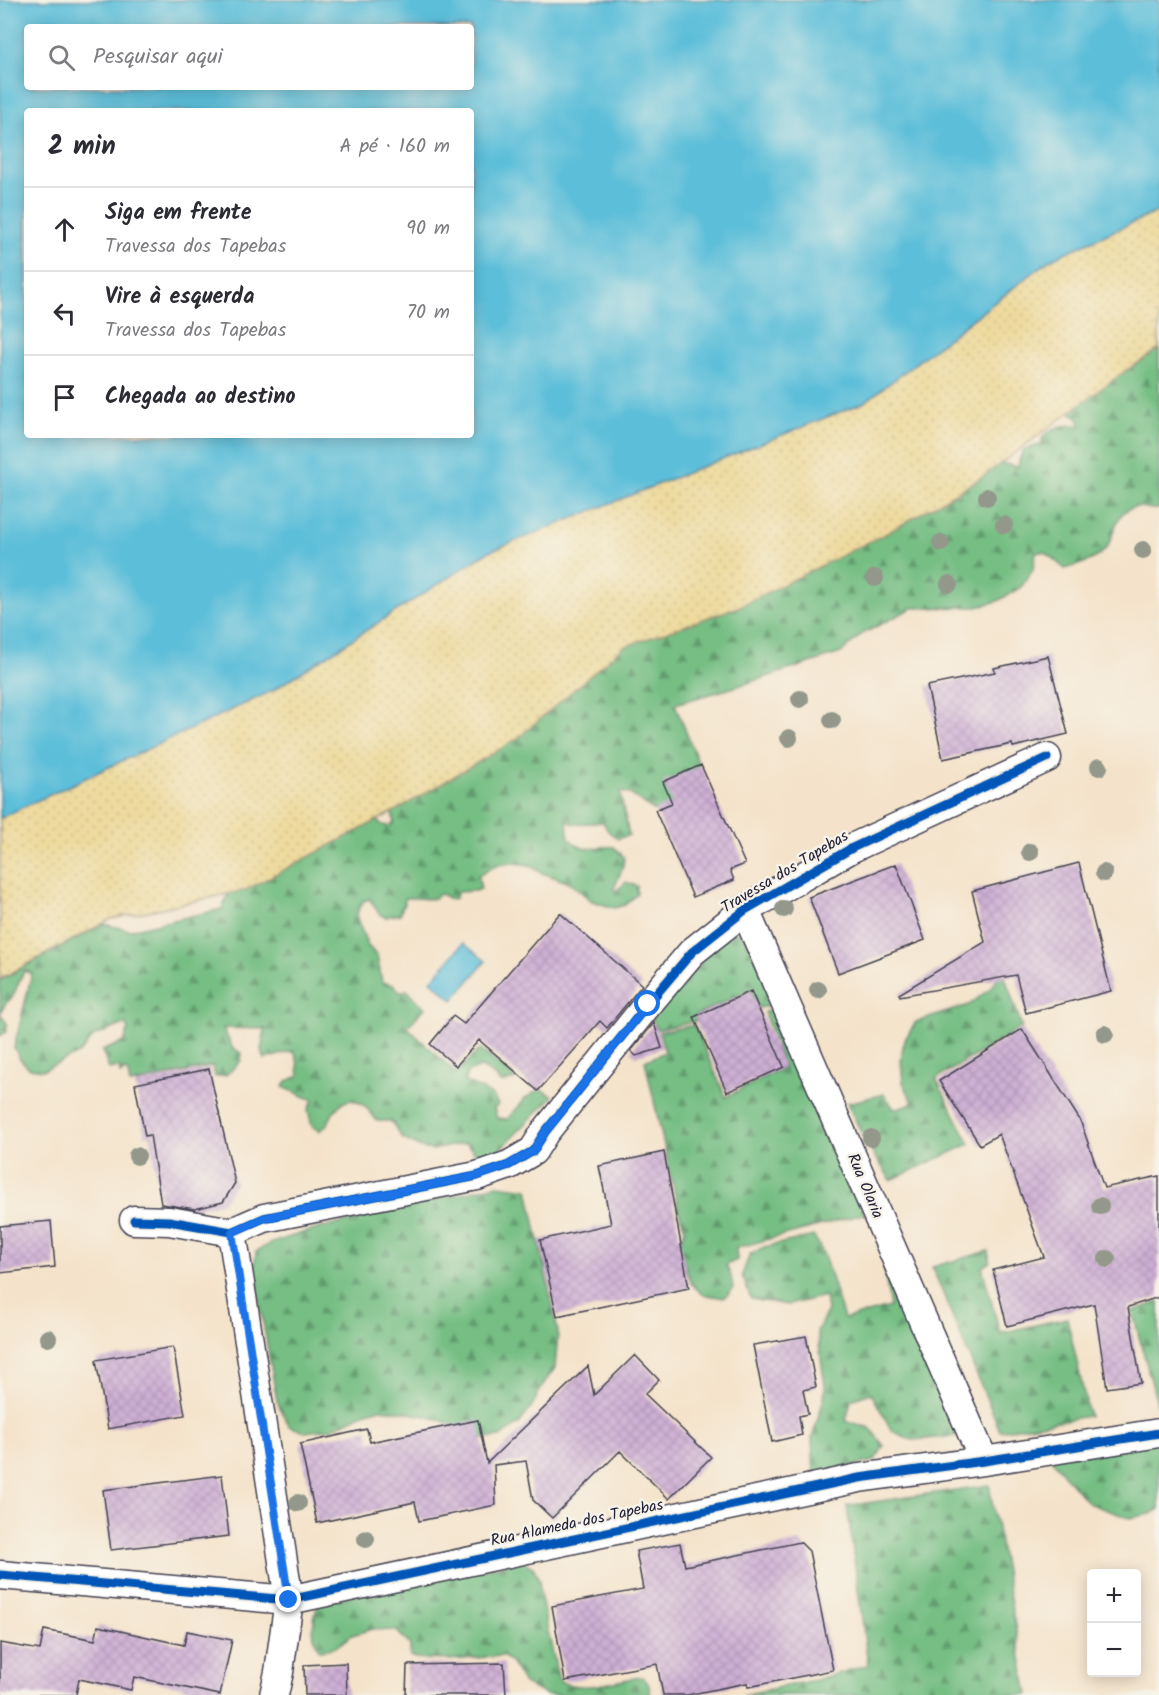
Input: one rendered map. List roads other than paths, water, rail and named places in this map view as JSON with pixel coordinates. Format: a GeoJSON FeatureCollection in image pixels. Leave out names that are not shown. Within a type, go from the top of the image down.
{"type":"FeatureCollection","features":[{"type":"Feature","properties":{"kind":"street","name":"Travessa dos Tapebas"},"geometry":{"type":"LineString","coordinates":[[232,1232],[264,1218],[477,1176],[509,1165],[533,1151],[545,1132],[640,1013],[692,952],[745,910],[852,848],[1047,758]]}},
{"type":"Feature","properties":{"kind":"street","name":"Rua Olaria"},"geometry":{"type":"LineString","coordinates":[[745,910],[984,1461]]}},
{"type":"Feature","properties":{"kind":"street"},"geometry":{"type":"LineString","coordinates":[[134,1220],[169,1221],[232,1232],[289,1600],[274,1695]]}},
{"type":"Feature","properties":{"kind":"street","name":"Rua Alameda dos Tapebas"},"geometry":{"type":"LineString","coordinates":[[0,1575],[289,1600],[859,1478],[1159,1433]]}},
{"type":"Feature","properties":{"kind":"water"},"geometry":{"type":"Polygon","coordinates":[[[0,0],[1159,0],[1159,211],[1051,259],[865,402],[488,552],[272,691],[0,818],[0,0]]]}},
{"type":"Feature","properties":{"kind":"water"},"geometry":{"type":"Polygon","coordinates":[[[463,943],[486,961],[453,1000],[431,981],[463,943]]]}}]}
